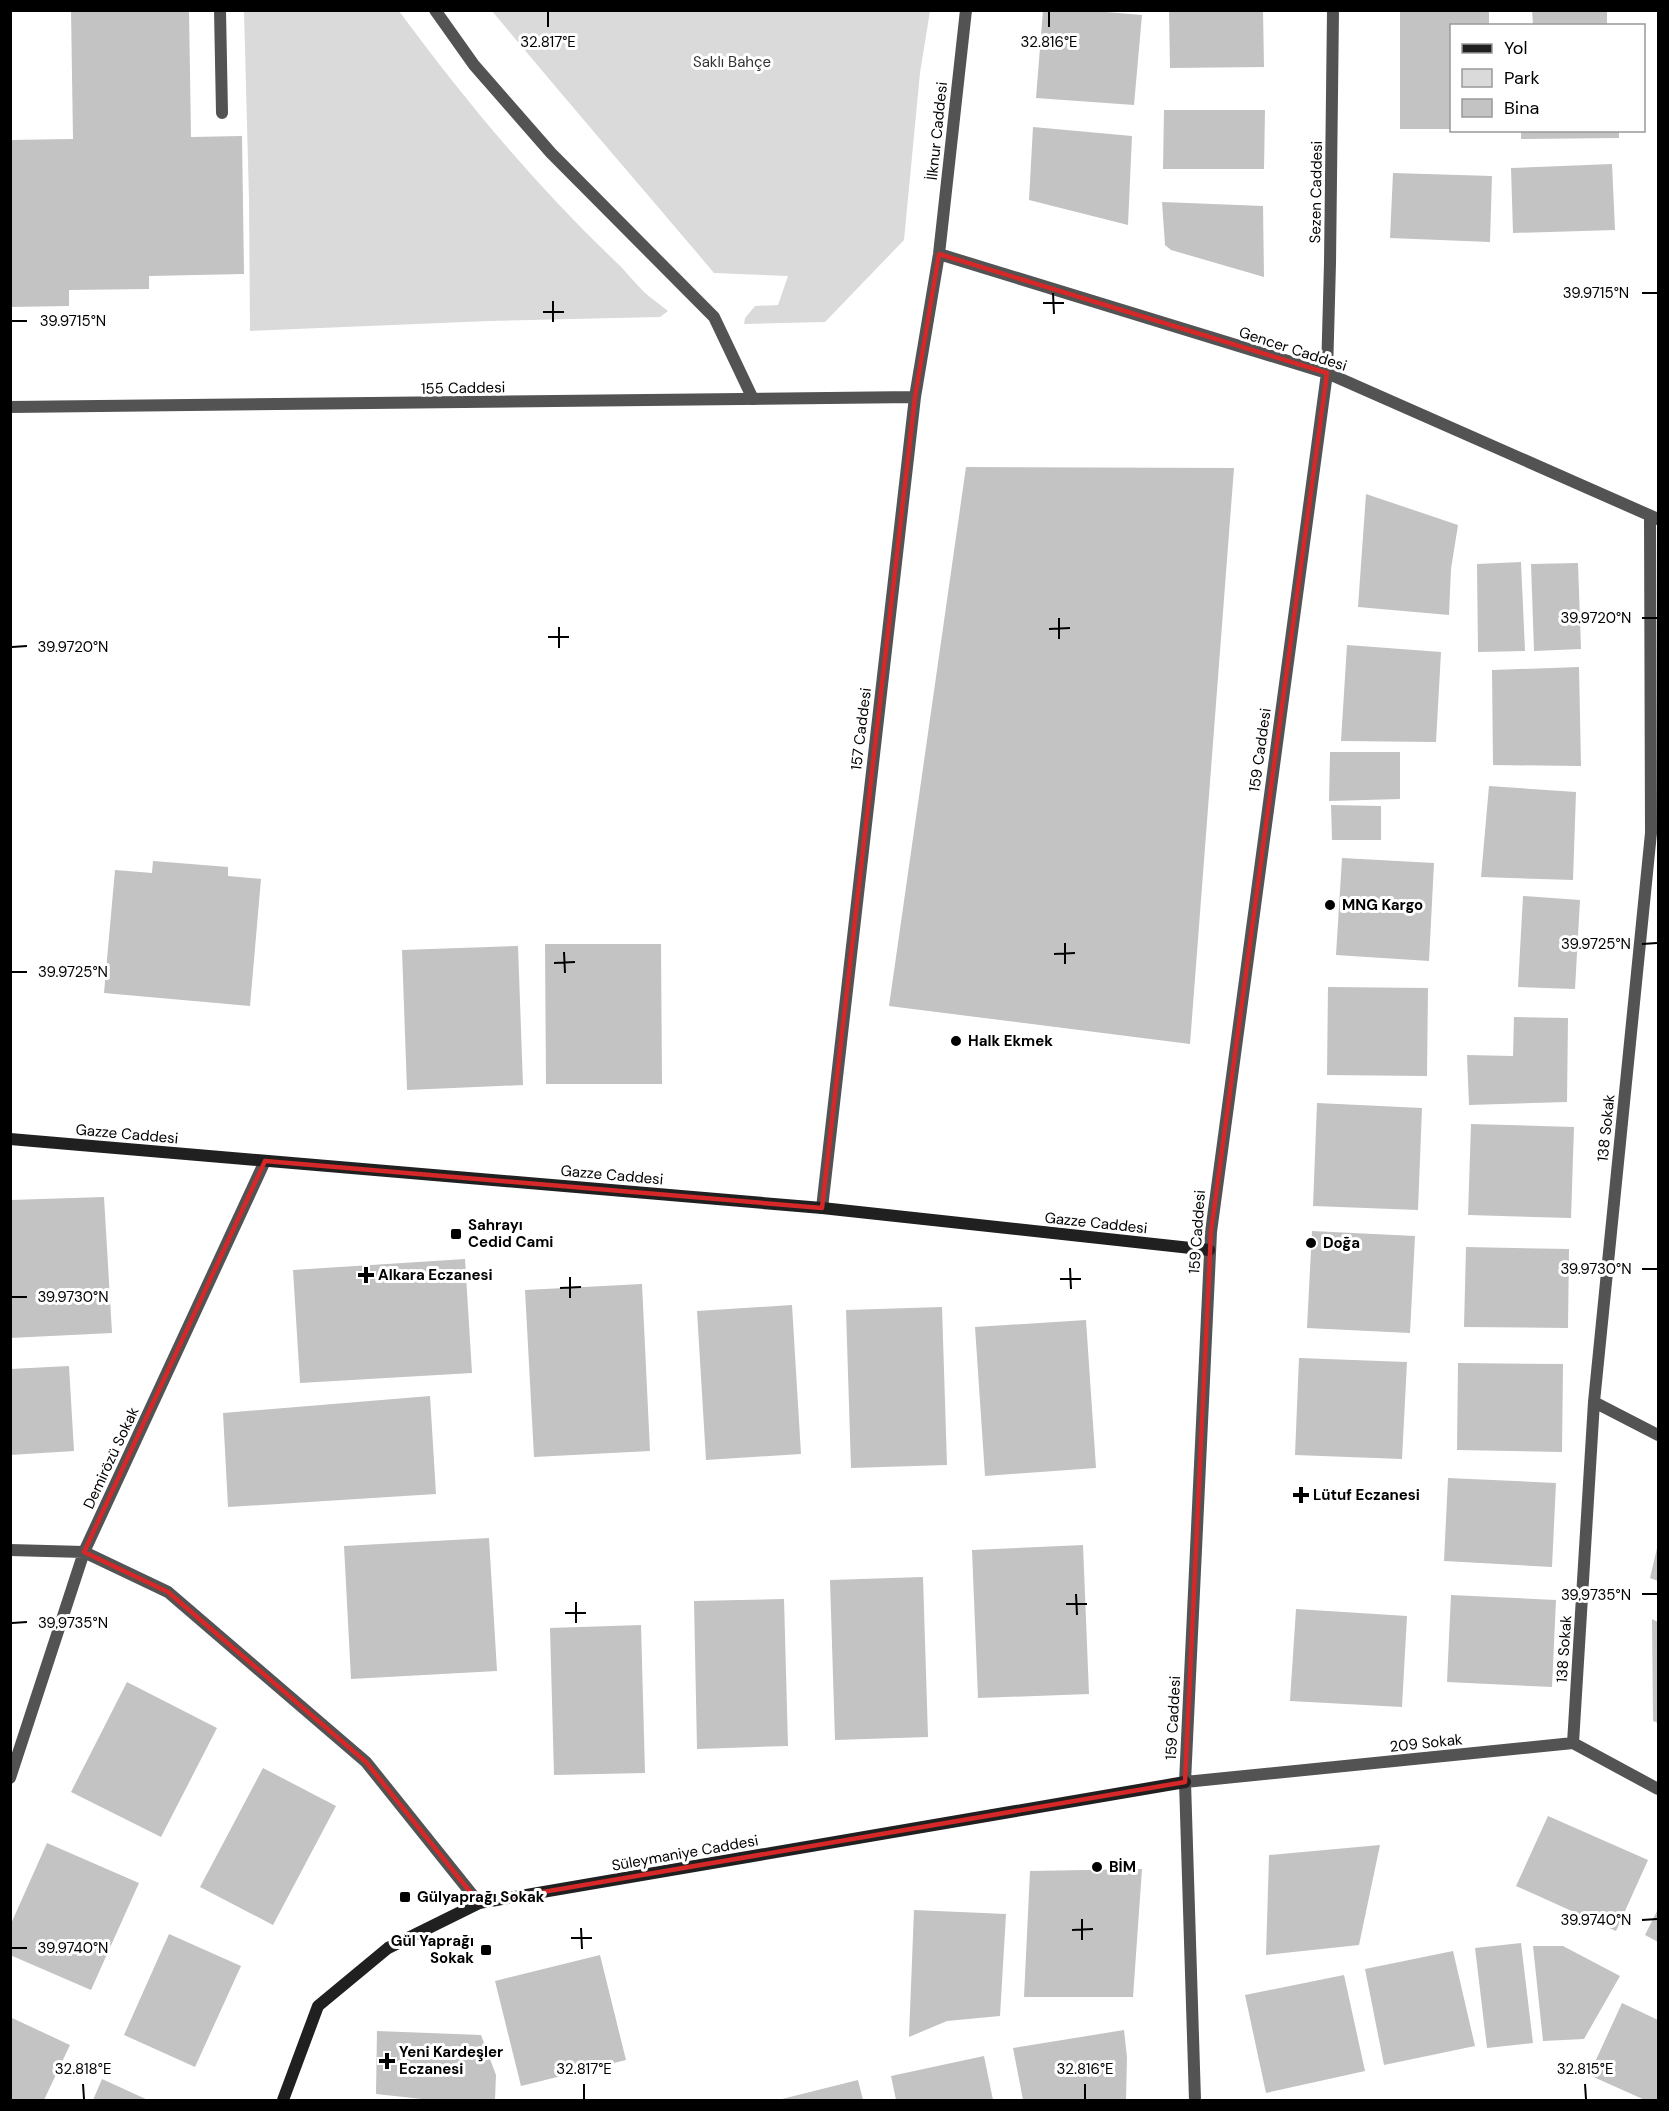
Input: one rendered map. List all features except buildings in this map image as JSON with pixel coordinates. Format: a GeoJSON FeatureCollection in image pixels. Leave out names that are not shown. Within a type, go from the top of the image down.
{"type":"FeatureCollection","features":[{"type":"Feature","properties":{"kind":"main road","name":"Gazze Caddesi"},"geometry":{"type":"LineString","coordinates":[[10,1139],[822,1208],[1209,1250]]}},
{"type":"Feature","properties":{"kind":"main road","name":"Süleymaniye Caddesi"},"geometry":{"type":"LineString","coordinates":[[283,2100],[318,2006],[388,1948],[479,1904],[1185,1782]]}},
{"type":"Feature","properties":{"kind":"street"},"geometry":{"type":"LineString","coordinates":[[220,10],[222,113]]}},
{"type":"Feature","properties":{"kind":"street"},"geometry":{"type":"LineString","coordinates":[[435,10],[474,65],[551,153],[714,317],[753,399]]}},
{"type":"Feature","properties":{"kind":"street","name":"İlknur Caddesi"},"geometry":{"type":"LineString","coordinates":[[939,254],[966,10]]}},
{"type":"Feature","properties":{"kind":"street","name":"Sezen Caddesi"},"geometry":{"type":"LineString","coordinates":[[1327,373],[1333,10]]}},
{"type":"Feature","properties":{"kind":"street","name":"Gencer Caddesi"},"geometry":{"type":"LineString","coordinates":[[939,254],[1327,373],[1654,517]]}},
{"type":"Feature","properties":{"kind":"street","name":"157 Caddesi"},"geometry":{"type":"LineString","coordinates":[[822,1208],[915,397],[939,254]]}},
{"type":"Feature","properties":{"kind":"street","name":"159 Caddesi"},"geometry":{"type":"LineString","coordinates":[[1195,2100],[1185,1782],[1209,1250],[1218,1169],[1327,373]]}},
{"type":"Feature","properties":{"kind":"street","name":"155 Caddesi"},"geometry":{"type":"LineString","coordinates":[[10,407],[915,397]]}},
{"type":"Feature","properties":{"kind":"street","name":"138 Sokak"},"geometry":{"type":"LineString","coordinates":[[1573,1743],[1594,1402],[1651,833],[1654,517]]}},
{"type":"Feature","properties":{"kind":"street"},"geometry":{"type":"LineString","coordinates":[[1651,833],[1659,847]]}},
{"type":"Feature","properties":{"kind":"street","name":"Demirözü Sokak"},"geometry":{"type":"LineString","coordinates":[[10,1778],[84,1552],[265,1161]]}},
{"type":"Feature","properties":{"kind":"street"},"geometry":{"type":"LineString","coordinates":[[1594,1402],[1659,1435]]}},
{"type":"Feature","properties":{"kind":"street"},"geometry":{"type":"LineString","coordinates":[[10,1550],[84,1552],[168,1592],[366,1762],[479,1904]]}},
{"type":"Feature","properties":{"kind":"street"},"geometry":{"type":"LineString","coordinates":[[1573,1743],[1659,1789]]}},
{"type":"Feature","properties":{"kind":"street","name":"209 Sokak"},"geometry":{"type":"LineString","coordinates":[[1185,1782],[1573,1743]]}},
{"type":"Feature","properties":{"kind":"highlighted area"},"geometry":{"type":"Polygon","coordinates":[[[939,254],[1327,373],[1211,1232],[1185,1782],[479,1903],[366,1762],[168,1592],[84,1552],[265,1161],[822,1208],[915,397],[939,254]]]}},
{"type":"Feature","properties":{"kind":"green space"},"geometry":{"type":"Polygon","coordinates":[[[244,11],[399,11],[475,109],[529,172],[643,291],[668,311],[660,317],[489,321],[250,331],[244,11]]]}},
{"type":"Feature","properties":{"kind":"green space","name":"Saklı Bahçe"},"geometry":{"type":"Polygon","coordinates":[[[492,11],[930,11],[920,73],[904,240],[825,322],[744,324],[745,318],[755,306],[778,305],[788,276],[714,273],[492,11]]]}},
{"type":"Feature","properties":{"kind":"place","name":"MNG Kargo"},"geometry":{"type":"Point","coordinates":[1330,905]}},
{"type":"Feature","properties":{"kind":"place","name":"Halk Ekmek"},"geometry":{"type":"Point","coordinates":[956,1041]}},
{"type":"Feature","properties":{"kind":"place","name":"Sahrayı Cedid Cami"},"geometry":{"type":"Point","coordinates":[456,1234]}},
{"type":"Feature","properties":{"kind":"place","name":"Doğa"},"geometry":{"type":"Point","coordinates":[1311,1243]}},
{"type":"Feature","properties":{"kind":"place","name":"Alkara Eczanesi"},"geometry":{"type":"Point","coordinates":[366,1275]}},
{"type":"Feature","properties":{"kind":"place","name":"Lütuf Eczanesi"},"geometry":{"type":"Point","coordinates":[1301,1495]}},
{"type":"Feature","properties":{"kind":"place","name":"BİM"},"geometry":{"type":"Point","coordinates":[1097,1867]}},
{"type":"Feature","properties":{"kind":"place","name":"Gülyaprağı Sokak"},"geometry":{"type":"Point","coordinates":[405,1897]}},
{"type":"Feature","properties":{"kind":"place","name":"Gül Yaprağı Sokak"},"geometry":{"type":"Point","coordinates":[486,1950]}},
{"type":"Feature","properties":{"kind":"place","name":"Yeni Kardeşler Eczanesi"},"geometry":{"type":"Point","coordinates":[387,2061]}}]}
